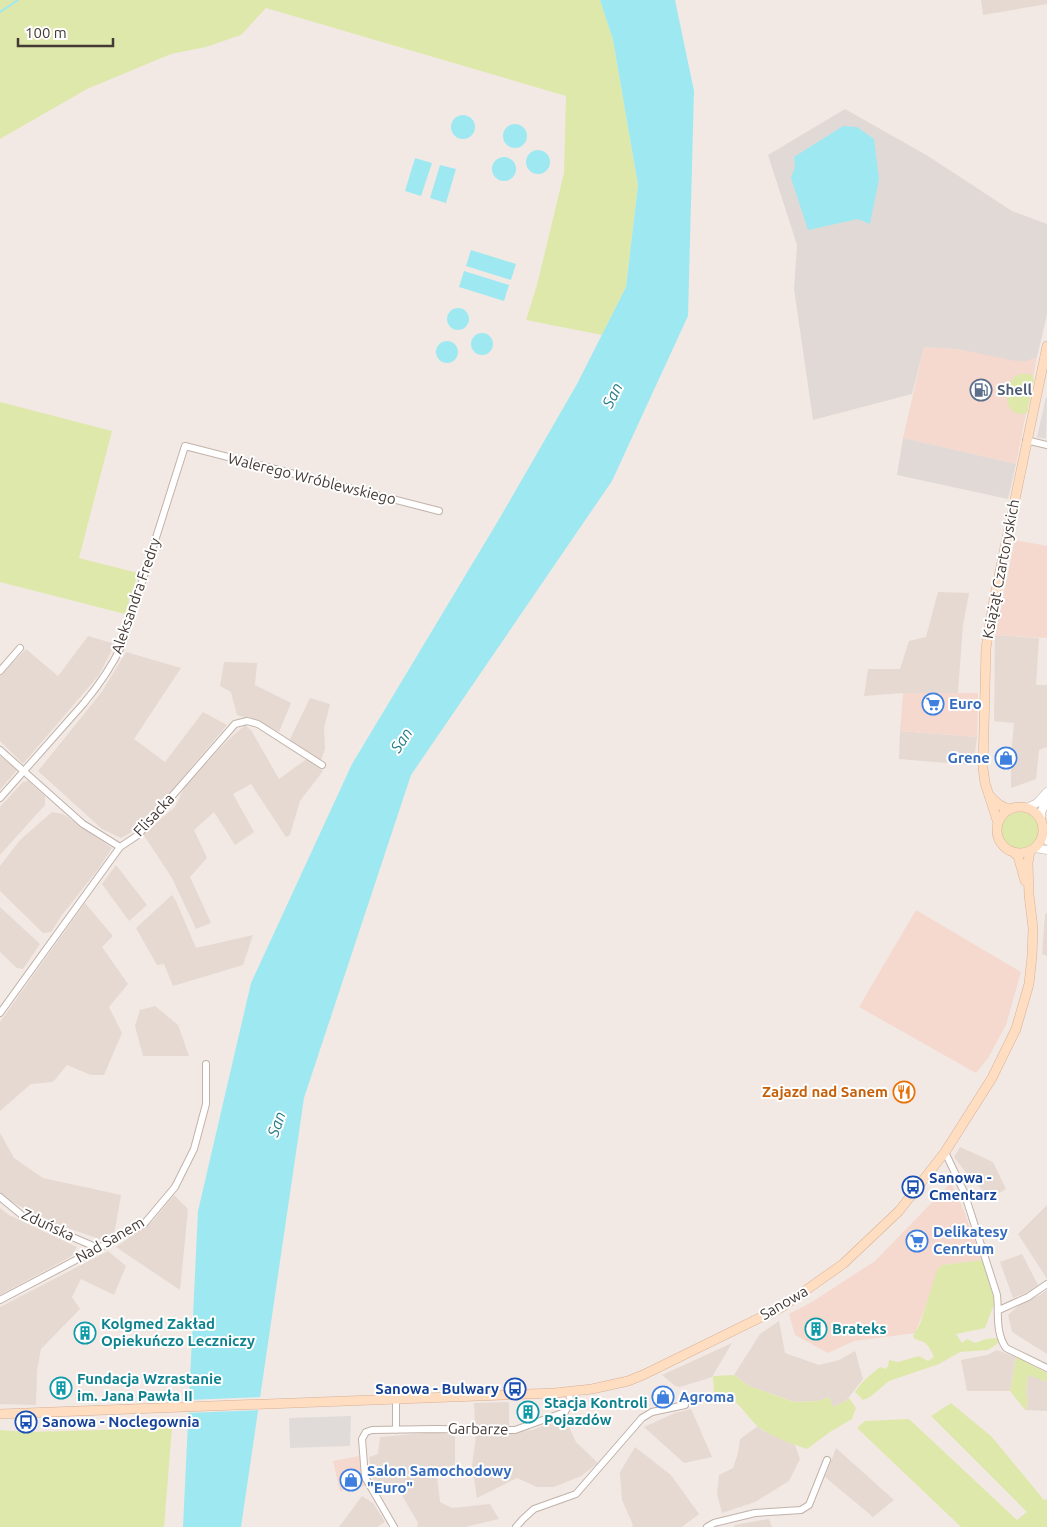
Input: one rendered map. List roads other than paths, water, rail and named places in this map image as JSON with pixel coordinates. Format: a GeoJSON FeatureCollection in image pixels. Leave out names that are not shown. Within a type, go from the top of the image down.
{"type":"FeatureCollection","features":[{"type":"Feature","properties":{"kind":"main road","name":"Książąt Czartoryskich"},"geometry":{"type":"LineString","coordinates":[[998,823],[984,778],[983,760],[988,634],[1026,440],[1047,346]]}},
{"type":"Feature","properties":{"kind":"main road"},"geometry":{"type":"LineString","coordinates":[[989,794],[1004,808],[1011,809]]}},
{"type":"Feature","properties":{"kind":"main road"},"geometry":{"type":"LineString","coordinates":[[1018,807],[1034,811],[1041,820],[1045,836],[1033,850],[1028,863],[1029,895],[1018,856],[1001,844],[996,830],[1002,815],[1018,807]]}},
{"type":"Feature","properties":{"kind":"main road"},"geometry":{"type":"LineString","coordinates":[[1014,853],[1022,854],[1033,850]]}},
{"type":"Feature","properties":{"kind":"main road","name":"Sanowa"},"geometry":{"type":"LineString","coordinates":[[0,1414],[569,1392],[612,1385],[643,1375],[782,1307],[843,1264],[900,1211],[945,1152],[992,1078],[1016,1029],[1029,984],[1032,944],[1029,895]]}},
{"type":"Feature","properties":{"kind":"street"},"geometry":{"type":"LineString","coordinates":[[1026,440],[1047,445]]}},
{"type":"Feature","properties":{"kind":"street","name":"Walerego Wróblewskiego"},"geometry":{"type":"LineString","coordinates":[[185,446],[439,511]]}},
{"type":"Feature","properties":{"kind":"street","name":"Aleksandra Fredry"},"geometry":{"type":"LineString","coordinates":[[0,798],[97,687],[117,656],[185,446]]}},
{"type":"Feature","properties":{"kind":"street"},"geometry":{"type":"LineString","coordinates":[[0,671],[20,648]]}},
{"type":"Feature","properties":{"kind":"street","name":"Flisacka"},"geometry":{"type":"LineString","coordinates":[[0,1013],[120,847],[138,835],[235,724],[247,721],[258,724],[322,765]]}},
{"type":"Feature","properties":{"kind":"street"},"geometry":{"type":"LineString","coordinates":[[0,750],[83,824],[120,847]]}},
{"type":"Feature","properties":{"kind":"street"},"geometry":{"type":"LineString","coordinates":[[1028,808],[1037,803],[1047,792]]}},
{"type":"Feature","properties":{"kind":"street"},"geometry":{"type":"LineString","coordinates":[[1041,820],[1041,812],[1047,801]]}},
{"type":"Feature","properties":{"kind":"street"},"geometry":{"type":"LineString","coordinates":[[1033,850],[1047,850]]}},
{"type":"Feature","properties":{"kind":"street","name":"Nad Sanem"},"geometry":{"type":"LineString","coordinates":[[0,1300],[144,1224],[175,1187],[194,1149],[206,1104],[206,1064]]}},
{"type":"Feature","properties":{"kind":"street"},"geometry":{"type":"LineString","coordinates":[[945,1152],[964,1192],[996,1295],[999,1310],[998,1328],[1002,1342],[1006,1348],[1047,1368]]}},
{"type":"Feature","properties":{"kind":"street","name":"Zduńska"},"geometry":{"type":"LineString","coordinates":[[0,1197],[23,1216],[98,1248]]}},
{"type":"Feature","properties":{"kind":"street"},"geometry":{"type":"LineString","coordinates":[[999,1310],[1028,1297],[1047,1284]]}},
{"type":"Feature","properties":{"kind":"street","name":"Garbarze"},"geometry":{"type":"LineString","coordinates":[[394,1527],[365,1477],[362,1439],[366,1432],[372,1430],[515,1430],[565,1412],[570,1400],[569,1392]]}},
{"type":"Feature","properties":{"kind":"street"},"geometry":{"type":"LineString","coordinates":[[396,1399],[396,1430]]}},
{"type":"Feature","properties":{"kind":"street"},"geometry":{"type":"LineString","coordinates":[[516,1527],[534,1509],[576,1494],[642,1418],[652,1412],[684,1405]]}},
{"type":"Feature","properties":{"kind":"street"},"geometry":{"type":"LineString","coordinates":[[707,1527],[714,1523],[755,1513],[801,1510],[808,1505],[827,1460]]}},
{"type":"Feature","properties":{"kind":"water","name":"San"},"geometry":{"type":"Polygon","coordinates":[[[600,0],[675,0],[694,91],[688,316],[612,481],[411,775],[304,1098],[241,1527],[183,1527],[198,1211],[251,983],[352,764],[498,521],[577,384],[626,287],[638,185],[613,40],[600,0]]]}},
{"type":"Feature","properties":{"kind":"water"},"geometry":{"type":"Polygon","coordinates":[[[463,115],[471,119],[475,127],[471,135],[463,139],[455,135],[451,127],[455,119],[463,115]]]}},
{"type":"Feature","properties":{"kind":"water"},"geometry":{"type":"Polygon","coordinates":[[[515,124],[523,128],[527,136],[523,144],[515,148],[507,144],[503,136],[507,128],[515,124]]]}},
{"type":"Feature","properties":{"kind":"water"},"geometry":{"type":"Polygon","coordinates":[[[843,126],[857,127],[874,139],[879,179],[870,224],[858,219],[808,230],[791,178],[795,167],[794,157],[843,126]]]}},
{"type":"Feature","properties":{"kind":"water"},"geometry":{"type":"Polygon","coordinates":[[[538,150],[546,154],[550,162],[546,170],[538,174],[530,170],[526,162],[530,154],[538,150]]]}},
{"type":"Feature","properties":{"kind":"water"},"geometry":{"type":"Polygon","coordinates":[[[504,157],[512,161],[516,169],[512,177],[504,181],[496,177],[492,169],[496,161],[504,157]]]}},
{"type":"Feature","properties":{"kind":"water"},"geometry":{"type":"Polygon","coordinates":[[[415,158],[432,163],[421,196],[405,191],[415,158]]]}},
{"type":"Feature","properties":{"kind":"water"},"geometry":{"type":"Polygon","coordinates":[[[440,165],[456,169],[446,203],[430,198],[440,165]]]}},
{"type":"Feature","properties":{"kind":"water"},"geometry":{"type":"Polygon","coordinates":[[[471,250],[516,264],[511,280],[466,266],[471,250]]]}},
{"type":"Feature","properties":{"kind":"water"},"geometry":{"type":"Polygon","coordinates":[[[464,271],[509,285],[504,301],[459,287],[464,271]]]}},
{"type":"Feature","properties":{"kind":"water"},"geometry":{"type":"Polygon","coordinates":[[[458,308],[466,311],[469,319],[466,327],[458,330],[450,327],[447,319],[450,311],[458,308]]]}},
{"type":"Feature","properties":{"kind":"water"},"geometry":{"type":"Polygon","coordinates":[[[482,333],[490,336],[493,344],[490,352],[482,355],[474,352],[471,344],[474,336],[482,333]]]}},
{"type":"Feature","properties":{"kind":"water"},"geometry":{"type":"Polygon","coordinates":[[[447,341],[455,344],[458,352],[455,360],[447,363],[439,360],[436,352],[439,344],[447,341]]]}},
{"type":"Feature","properties":{"kind":"waterway"},"geometry":{"type":"LineString","coordinates":[[0,12],[18,0]]}},
{"type":"Feature","properties":{"kind":"place","name":"Shell"},"geometry":{"type":"Point","coordinates":[981,390]}},
{"type":"Feature","properties":{"kind":"place","name":"Euro"},"geometry":{"type":"Point","coordinates":[933,704]}},
{"type":"Feature","properties":{"kind":"place","name":"Grene"},"geometry":{"type":"Point","coordinates":[1006,758]}},
{"type":"Feature","properties":{"kind":"place","name":"Zajazd nad Sanem"},"geometry":{"type":"Point","coordinates":[904,1092]}},
{"type":"Feature","properties":{"kind":"place","name":"Sanowa - Cmentarz"},"geometry":{"type":"Point","coordinates":[913,1187]}},
{"type":"Feature","properties":{"kind":"place","name":"Delikatesy Cenrtum"},"geometry":{"type":"Point","coordinates":[917,1241]}},
{"type":"Feature","properties":{"kind":"place","name":"Brateks"},"geometry":{"type":"Point","coordinates":[816,1329]}},
{"type":"Feature","properties":{"kind":"place","name":"Kolgmed Zakład Opiekuńczo Leczniczy"},"geometry":{"type":"Point","coordinates":[85,1333]}},
{"type":"Feature","properties":{"kind":"place","name":"Fundacja Wzrastanie im. Jana Pawła II"},"geometry":{"type":"Point","coordinates":[61,1388]}},
{"type":"Feature","properties":{"kind":"place","name":"Sanowa - Bulwary"},"geometry":{"type":"Point","coordinates":[515,1389]}},
{"type":"Feature","properties":{"kind":"place","name":"Agroma"},"geometry":{"type":"Point","coordinates":[663,1397]}},
{"type":"Feature","properties":{"kind":"place","name":"Stacja Kontroli Pojazdów"},"geometry":{"type":"Point","coordinates":[528,1412]}},
{"type":"Feature","properties":{"kind":"place","name":"Sanowa - Noclegownia"},"geometry":{"type":"Point","coordinates":[26,1422]}},
{"type":"Feature","properties":{"kind":"place","name":"Salon Samochodowy \"Euro\""},"geometry":{"type":"Point","coordinates":[351,1480]}}]}
